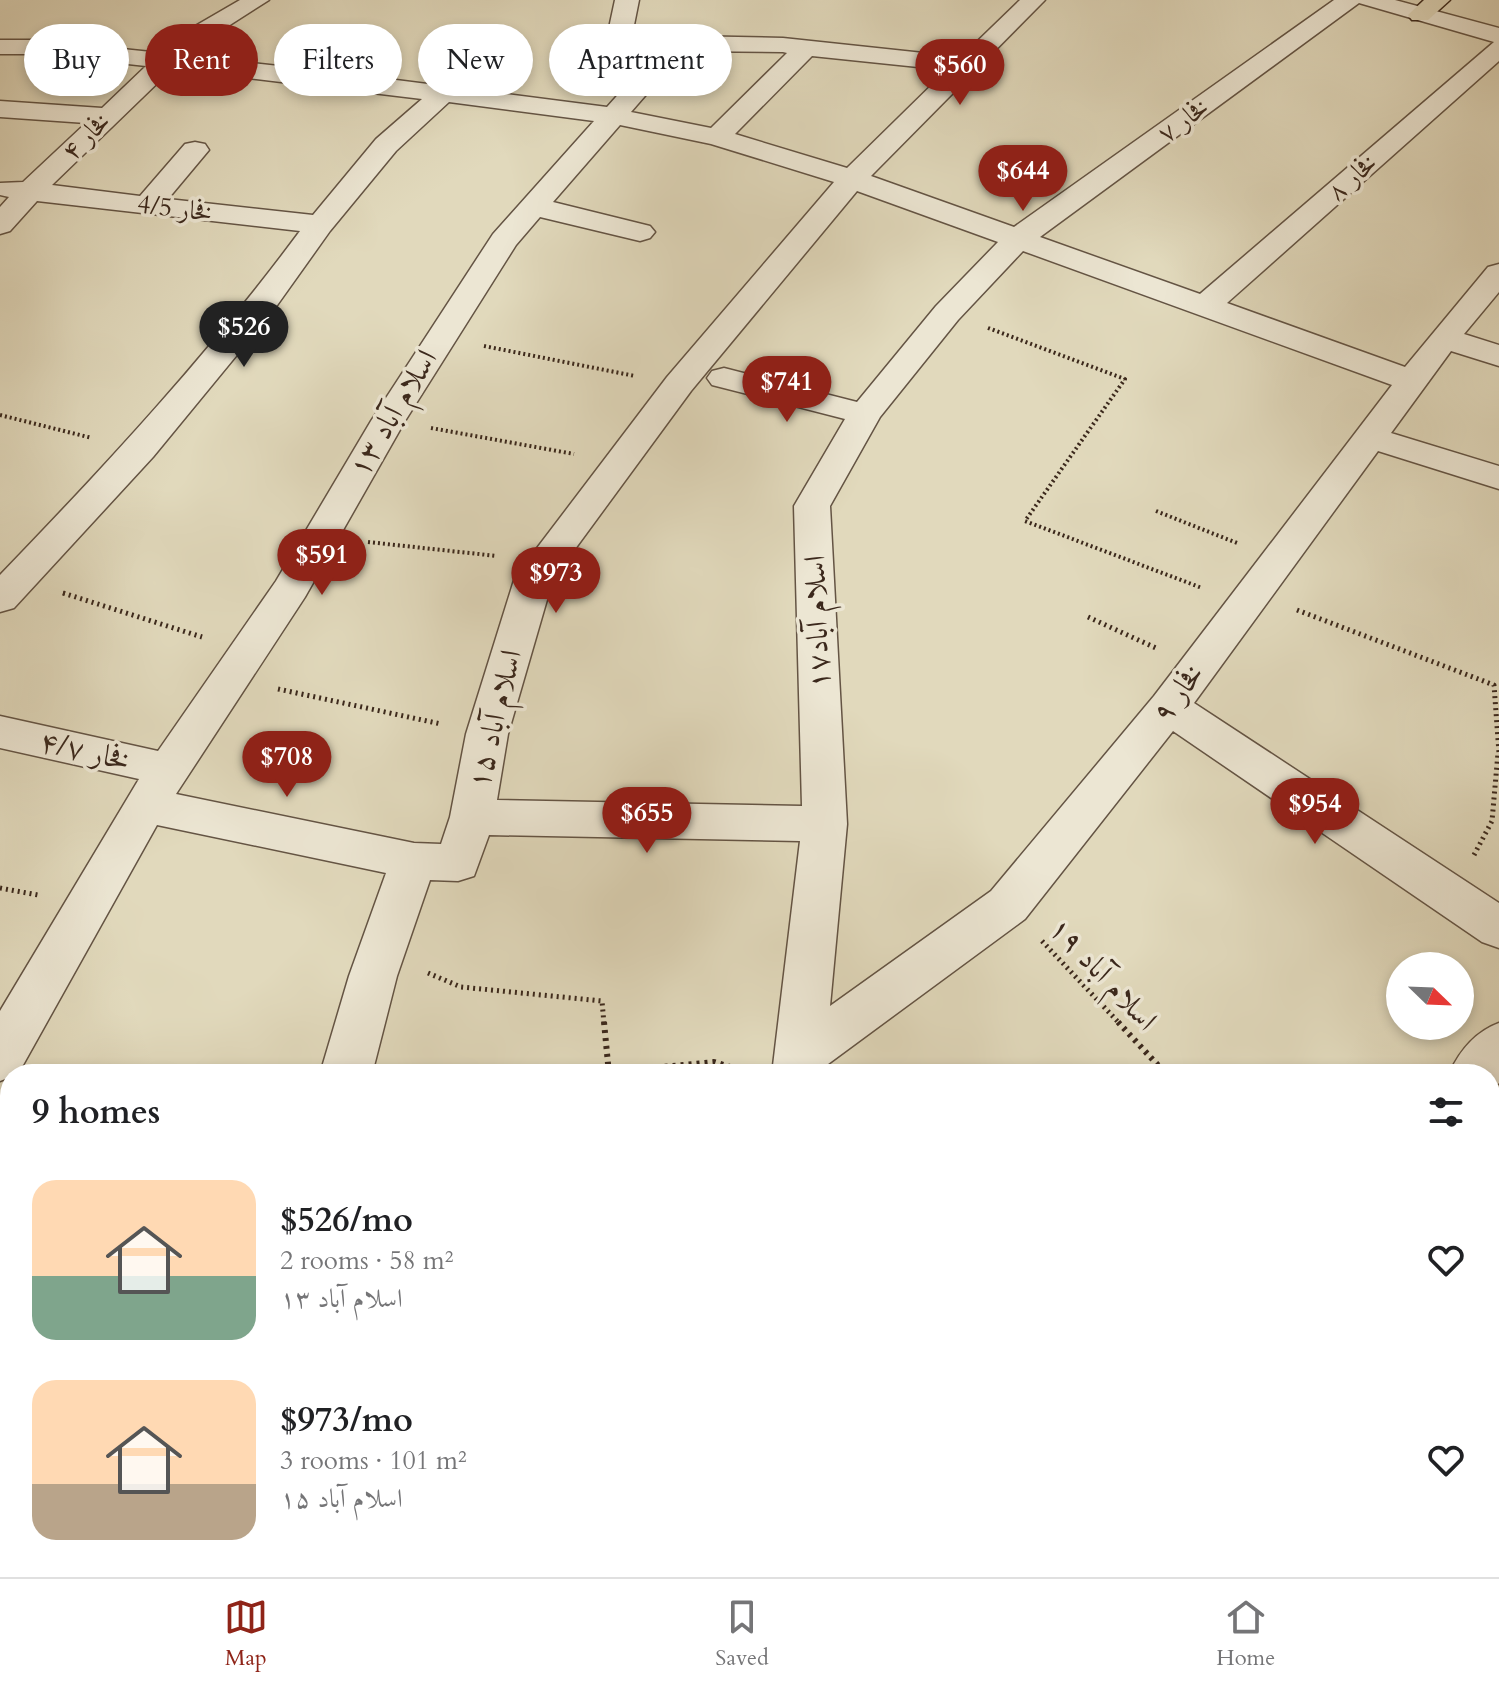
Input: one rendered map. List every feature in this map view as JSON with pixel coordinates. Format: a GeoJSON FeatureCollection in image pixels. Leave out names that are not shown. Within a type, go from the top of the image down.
{"type":"FeatureCollection","features":[{"type":"Feature","properties":{"kind":"street","name":"فخار ۴"},"geometry":{"type":"LineString","coordinates":[[216,24],[257,0]]}},
{"type":"Feature","properties":{"kind":"street"},"geometry":{"type":"LineString","coordinates":[[622,24],[627,0]]}},
{"type":"Feature","properties":{"kind":"street","name":"اسلام آباد ۱۵"},"geometry":{"type":"LineString","coordinates":[[414,861],[458,863],[472,817],[487,734],[534,577],[545,561],[679,384],[852,179],[1033,0]]}},
{"type":"Feature","properties":{"kind":"street","name":"فخار ۷"},"geometry":{"type":"LineString","coordinates":[[1017,239],[1349,0]]}},
{"type":"Feature","properties":{"kind":"street"},"geometry":{"type":"LineString","coordinates":[[1369,0],[1429,8],[1499,36]]}},
{"type":"Feature","properties":{"kind":"street"},"geometry":{"type":"LineString","coordinates":[[732,46],[806,48],[966,65]]}},
{"type":"Feature","properties":{"kind":"street"},"geometry":{"type":"LineString","coordinates":[[0,47],[36,47],[145,61]]}},
{"type":"Feature","properties":{"kind":"street"},"geometry":{"type":"LineString","coordinates":[[717,137],[806,48]]}},
{"type":"Feature","properties":{"kind":"street","name":"فخار ۸"},"geometry":{"type":"LineString","coordinates":[[1205,306],[1499,48]]}},
{"type":"Feature","properties":{"kind":"street","name":"فخار ۴"},"geometry":{"type":"LineString","coordinates":[[0,225],[30,191],[145,80]]}},
{"type":"Feature","properties":{"kind":"street"},"geometry":{"type":"LineString","coordinates":[[9,589],[141,449],[262,304],[320,225],[386,145],[441,96]]}},
{"type":"Feature","properties":{"kind":"street"},"geometry":{"type":"LineString","coordinates":[[450,96],[614,116],[717,137],[852,179],[1412,381]]}},
{"type":"Feature","properties":{"kind":"street","name":"اسلام آباد ۱۳"},"geometry":{"type":"LineString","coordinates":[[0,1058],[158,788],[240,665],[439,337],[504,240],[631,96]]}},
{"type":"Feature","properties":{"kind":"street"},"geometry":{"type":"LineString","coordinates":[[0,109],[106,116]]}},
{"type":"Feature","properties":{"kind":"street"},"geometry":{"type":"LineString","coordinates":[[147,205],[195,150]]}},
{"type":"Feature","properties":{"kind":"street","name":"فخار 4/5"},"geometry":{"type":"LineString","coordinates":[[0,188],[320,225]]}},
{"type":"Feature","properties":{"kind":"street"},"geometry":{"type":"LineString","coordinates":[[532,206],[640,232]]}},
{"type":"Feature","properties":{"kind":"street","name":"اسلام آباد۱۷"},"geometry":{"type":"LineString","coordinates":[[799,1064],[825,824],[812,506],[865,414],[947,313],[1017,239]]}},
{"type":"Feature","properties":{"kind":"street","name":"فخار ۹"},"geometry":{"type":"LineString","coordinates":[[800,1064],[1008,905],[1169,707],[1444,338],[1499,273]]}},
{"type":"Feature","properties":{"kind":"street"},"geometry":{"type":"LineString","coordinates":[[1444,338],[1499,356]]}},
{"type":"Feature","properties":{"kind":"street"},"geometry":{"type":"LineString","coordinates":[[724,378],[865,414]]}},
{"type":"Feature","properties":{"kind":"street"},"geometry":{"type":"LineString","coordinates":[[1369,437],[1499,478]]}},
{"type":"Feature","properties":{"kind":"street"},"geometry":{"type":"LineString","coordinates":[[1169,707],[1499,928]]}},
{"type":"Feature","properties":{"kind":"street","name":"فخار ۴/۷"},"geometry":{"type":"LineString","coordinates":[[0,732],[158,788],[414,861]]}},
{"type":"Feature","properties":{"kind":"street"},"geometry":{"type":"LineString","coordinates":[[472,817],[825,824]]}},
{"type":"Feature","properties":{"kind":"street"},"geometry":{"type":"LineString","coordinates":[[349,1064],[373,976],[414,861]]}},
{"type":"Feature","properties":{"kind":"street"},"geometry":{"type":"LineString","coordinates":[[1483,1064],[1499,1045]]}},
{"type":"Feature","properties":{"kind":"path"},"geometry":{"type":"LineString","coordinates":[[947,313],[1125,379],[1025,521],[1494,685],[1499,753],[1492,821],[1452,896]]}},
{"type":"Feature","properties":{"kind":"path"},"geometry":{"type":"LineString","coordinates":[[439,337],[679,384]]}},
{"type":"Feature","properties":{"kind":"path"},"geometry":{"type":"LineString","coordinates":[[0,415],[141,449]]}},
{"type":"Feature","properties":{"kind":"path"},"geometry":{"type":"LineString","coordinates":[[388,421],[619,462]]}},
{"type":"Feature","properties":{"kind":"path"},"geometry":{"type":"LineString","coordinates":[[1156,511],[1278,559]]}},
{"type":"Feature","properties":{"kind":"path"},"geometry":{"type":"LineString","coordinates":[[320,536],[545,561]]}},
{"type":"Feature","properties":{"kind":"path"},"geometry":{"type":"LineString","coordinates":[[9,589],[240,665],[487,734]]}},
{"type":"Feature","properties":{"kind":"path"},"geometry":{"type":"LineString","coordinates":[[1088,617],[1198,666]]}},
{"type":"Feature","properties":{"kind":"path","name":"اسلام آباد ۱۹"},"geometry":{"type":"LineString","coordinates":[[1008,905],[1157,1064]]}},
{"type":"Feature","properties":{"kind":"path"},"geometry":{"type":"LineString","coordinates":[[373,976],[429,973],[461,987],[602,1001],[608,1064]]}},
{"type":"Feature","properties":{"kind":"path"},"geometry":{"type":"LineString","coordinates":[[695,1064],[720,1064]]}}]}
